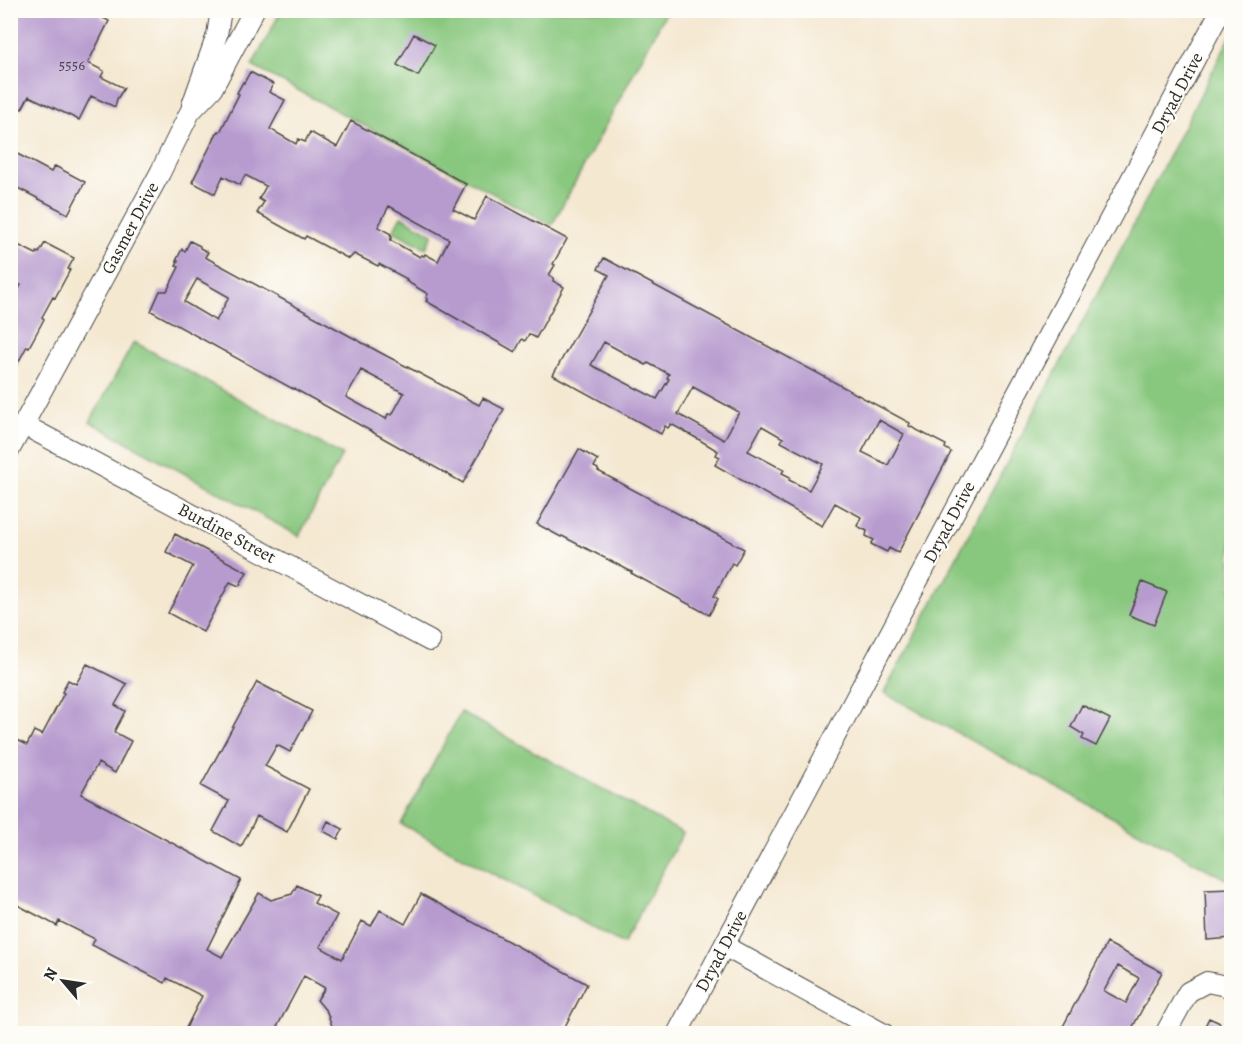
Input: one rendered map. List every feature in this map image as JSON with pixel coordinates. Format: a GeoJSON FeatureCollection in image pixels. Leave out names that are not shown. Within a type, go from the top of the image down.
{"type":"FeatureCollection","features":[{"type":"Feature","properties":{"kind":"street"},"geometry":{"type":"LineString","coordinates":[[190,112],[217,35],[220,10]]}},
{"type":"Feature","properties":{"kind":"street","name":"Gasmer Drive"},"geometry":{"type":"LineString","coordinates":[[10,449],[150,191],[190,112],[212,89],[254,10]]}},
{"type":"Feature","properties":{"kind":"street","name":"Dryad Drive"},"geometry":{"type":"LineString","coordinates":[[677,1034],[1221,10]]}},
{"type":"Feature","properties":{"kind":"street","name":"Burdine Street"},"geometry":{"type":"LineString","coordinates":[[24,425],[430,640]]}},
{"type":"Feature","properties":{"kind":"street"},"geometry":{"type":"LineString","coordinates":[[724,946],[884,1034]]}},
{"type":"Feature","properties":{"kind":"street"},"geometry":{"type":"LineString","coordinates":[[1165,1034],[1188,992],[1207,982],[1232,989]]}},
{"type":"Feature","properties":{"kind":"green space"},"geometry":{"type":"Polygon","coordinates":[[[281,11],[667,11],[552,225],[252,66],[281,11]]]}},
{"type":"Feature","properties":{"kind":"green space"},"geometry":{"type":"Polygon","coordinates":[[[1231,35],[1231,882],[884,693],[1109,272],[1231,35]]]}},
{"type":"Feature","properties":{"kind":"green space"},"geometry":{"type":"Polygon","coordinates":[[[401,216],[433,234],[426,248],[393,231],[401,216]]]}},
{"type":"Feature","properties":{"kind":"green space"},"geometry":{"type":"Polygon","coordinates":[[[134,342],[342,455],[299,536],[90,422],[134,342]]]}},
{"type":"Feature","properties":{"kind":"green space"},"geometry":{"type":"Polygon","coordinates":[[[461,712],[683,833],[623,944],[401,824],[461,712]]]}},
{"type":"Feature","properties":{"kind":"building"},"geometry":{"type":"Polygon","coordinates":[[[10,10],[104,10],[101,17],[109,21],[88,63],[104,71],[101,77],[124,88],[115,107],[91,96],[79,120],[29,96],[22,109],[10,103],[10,10]]]}},
{"type":"Feature","properties":{"kind":"building"},"geometry":{"type":"Polygon","coordinates":[[[414,34],[435,45],[418,76],[397,65],[414,34]]]}},
{"type":"Feature","properties":{"kind":"building"},"geometry":{"type":"Polygon","coordinates":[[[250,72],[273,84],[269,92],[285,100],[270,129],[296,144],[298,139],[305,142],[310,132],[337,147],[351,121],[466,184],[453,209],[474,220],[487,196],[567,239],[549,275],[554,278],[553,281],[564,287],[536,338],[529,334],[525,341],[522,339],[515,352],[426,301],[428,294],[406,281],[407,279],[354,254],[349,259],[306,236],[304,239],[257,213],[264,202],[259,199],[266,186],[245,175],[240,185],[223,176],[215,194],[192,182],[250,72]],[[389,206],[378,227],[391,234],[390,240],[420,257],[425,254],[438,261],[449,239],[389,206]]]}},
{"type":"Feature","properties":{"kind":"building"},"geometry":{"type":"Polygon","coordinates":[[[10,150],[51,172],[55,166],[85,182],[68,214],[10,184],[10,150]]]}},
{"type":"Feature","properties":{"kind":"building"},"geometry":{"type":"Polygon","coordinates":[[[10,241],[36,254],[45,243],[74,258],[55,298],[53,297],[42,317],[44,319],[35,336],[10,378],[10,305],[21,285],[10,280],[10,241]]]}},
{"type":"Feature","properties":{"kind":"building"},"geometry":{"type":"Polygon","coordinates":[[[190,241],[208,252],[205,257],[381,353],[479,405],[483,398],[504,409],[463,483],[151,311],[160,291],[167,291],[179,267],[176,266],[178,261],[176,261],[182,249],[185,251],[190,241]],[[197,279],[184,302],[216,321],[229,297],[197,279]],[[361,370],[346,397],[386,419],[388,414],[392,415],[404,393],[361,370]]]}},
{"type":"Feature","properties":{"kind":"building"},"geometry":{"type":"Polygon","coordinates":[[[604,258],[910,423],[909,426],[946,445],[945,448],[951,452],[898,553],[889,548],[887,552],[871,544],[874,540],[866,536],[867,531],[857,526],[861,517],[835,503],[822,526],[715,465],[720,457],[716,455],[718,451],[698,439],[671,424],[668,428],[665,426],[661,434],[553,375],[609,275],[598,269],[604,258]],[[604,342],[591,365],[657,399],[669,379],[667,378],[669,374],[648,363],[646,365],[604,342]],[[693,387],[678,414],[724,440],[739,412],[693,387]],[[879,420],[862,452],[888,465],[904,434],[879,420]],[[762,426],[748,451],[784,470],[782,473],[790,477],[789,480],[809,490],[823,464],[781,442],[783,438],[762,426]]]}},
{"type":"Feature","properties":{"kind":"building"},"geometry":{"type":"Polygon","coordinates":[[[579,449],[598,460],[594,467],[598,471],[744,549],[735,565],[732,563],[714,596],[718,599],[709,615],[632,572],[537,524],[579,449]]]}},
{"type":"Feature","properties":{"kind":"building"},"geometry":{"type":"Polygon","coordinates":[[[175,534],[247,572],[239,586],[230,582],[203,632],[168,613],[193,566],[166,552],[175,534]]]}},
{"type":"Feature","properties":{"kind":"building"},"geometry":{"type":"Polygon","coordinates":[[[1142,582],[1167,592],[1154,625],[1129,615],[1142,582]]]}},
{"type":"Feature","properties":{"kind":"building"},"geometry":{"type":"Polygon","coordinates":[[[87,664],[127,684],[115,705],[125,711],[114,732],[131,741],[115,773],[98,763],[81,794],[241,880],[207,949],[222,957],[259,893],[271,900],[292,894],[297,885],[318,896],[314,903],[337,915],[320,947],[342,959],[362,921],[371,926],[380,910],[405,924],[421,894],[587,984],[561,1034],[334,1034],[327,1012],[317,1000],[325,988],[304,976],[277,1027],[282,1034],[183,1034],[202,996],[167,978],[165,983],[92,945],[95,939],[59,921],[57,926],[10,901],[10,737],[27,745],[34,731],[42,735],[64,693],[62,692],[68,680],[76,684],[87,664]]]}},
{"type":"Feature","properties":{"kind":"building"},"geometry":{"type":"Polygon","coordinates":[[[257,682],[312,711],[290,752],[277,745],[265,766],[309,789],[287,832],[257,816],[241,847],[213,831],[229,801],[201,786],[257,682]]]}},
{"type":"Feature","properties":{"kind":"building"},"geometry":{"type":"Polygon","coordinates":[[[1082,705],[1110,719],[1096,746],[1082,739],[1084,735],[1071,727],[1082,705]]]}},
{"type":"Feature","properties":{"kind":"building"},"geometry":{"type":"Polygon","coordinates":[[[328,821],[343,829],[338,839],[323,831],[328,821]]]}},
{"type":"Feature","properties":{"kind":"building"},"geometry":{"type":"Polygon","coordinates":[[[1232,889],[1232,938],[1207,940],[1205,890],[1232,889]]]}},
{"type":"Feature","properties":{"kind":"building"},"geometry":{"type":"Polygon","coordinates":[[[1107,943],[1162,972],[1129,1034],[1059,1034],[1107,943]],[[1118,966],[1104,991],[1126,1003],[1139,978],[1118,966]]]}},
{"type":"Feature","properties":{"kind":"building"},"geometry":{"type":"Polygon","coordinates":[[[1209,1018],[1220,1023],[1219,1026],[1231,1034],[1201,1034],[1209,1018]]]}}]}
